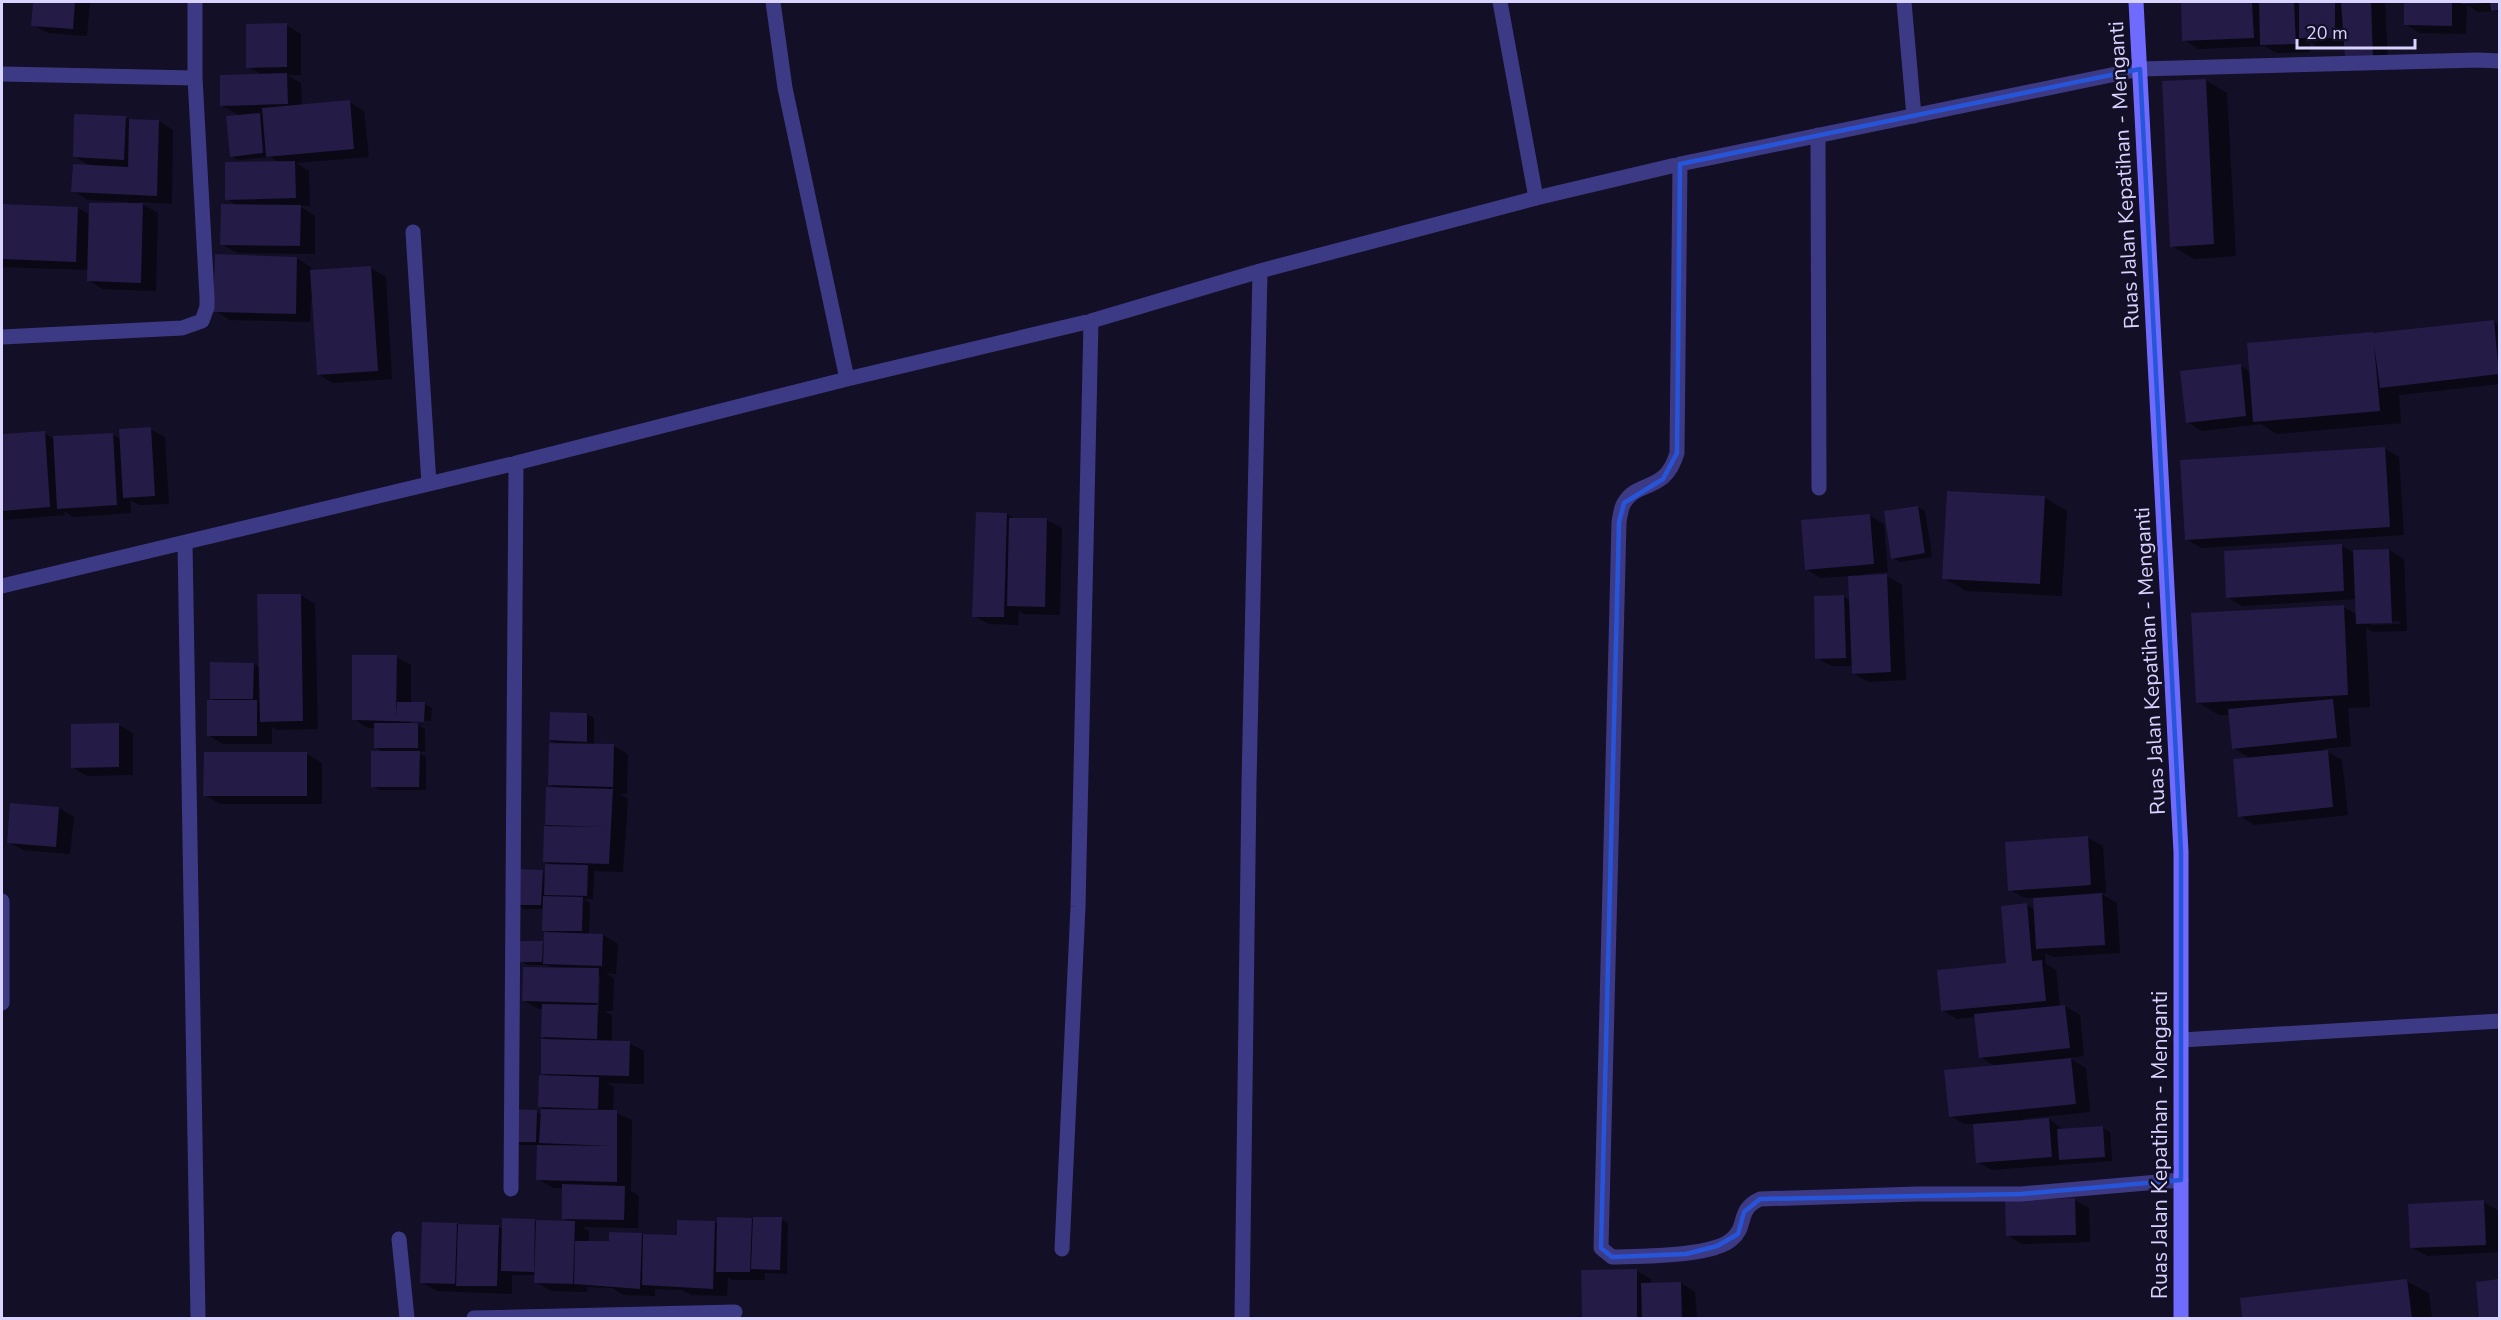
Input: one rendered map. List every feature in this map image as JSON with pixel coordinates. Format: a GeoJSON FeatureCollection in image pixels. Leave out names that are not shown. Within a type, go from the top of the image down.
{"type":"FeatureCollection","features":[{"type":"Feature","properties":{"kind":"main road","name":"Ruas Jalan Kepatihan - Menganti"},"geometry":{"type":"LineString","coordinates":[[2136,2],[2181,852],[2181,1318]]}},
{"type":"Feature","properties":{"kind":"street"},"geometry":{"type":"LineString","coordinates":[[2,337],[182,328],[202,321],[207,307],[207,297],[195,78],[195,2]]}},
{"type":"Feature","properties":{"kind":"street"},"geometry":{"type":"LineString","coordinates":[[773,2],[785,88],[847,379]]}},
{"type":"Feature","properties":{"kind":"street"},"geometry":{"type":"LineString","coordinates":[[1500,2],[1536,198]]}},
{"type":"Feature","properties":{"kind":"street"},"geometry":{"type":"LineString","coordinates":[[1904,2],[1914,116]]}},
{"type":"Feature","properties":{"kind":"street"},"geometry":{"type":"LineString","coordinates":[[2,586],[516,463],[847,379],[1091,321],[1260,271],[1536,198],[1818,135],[2140,69],[2478,60],[2499,62]]}},
{"type":"Feature","properties":{"kind":"street"},"geometry":{"type":"LineString","coordinates":[[2,74],[195,78]]}},
{"type":"Feature","properties":{"kind":"street"},"geometry":{"type":"LineString","coordinates":[[1818,135],[1819,488]]}},
{"type":"Feature","properties":{"kind":"street"},"geometry":{"type":"LineString","coordinates":[[1680,164],[1677,453],[1672,469],[1663,479],[1634,493],[1624,503],[1619,522],[1601,1248],[1612,1257],[1686,1254],[1718,1246],[1730,1242],[1738,1234],[1744,1212],[1750,1204],[1760,1199],[1917,1194],[2021,1194],[2181,1180]]}},
{"type":"Feature","properties":{"kind":"street"},"geometry":{"type":"LineString","coordinates":[[413,232],[429,484]]}},
{"type":"Feature","properties":{"kind":"street"},"geometry":{"type":"LineString","coordinates":[[1242,1318],[1249,771],[1260,271]]}},
{"type":"Feature","properties":{"kind":"street"},"geometry":{"type":"LineString","coordinates":[[1062,1249],[1078,907],[1091,321]]}},
{"type":"Feature","properties":{"kind":"street"},"geometry":{"type":"LineString","coordinates":[[511,1189],[516,463]]}},
{"type":"Feature","properties":{"kind":"street"},"geometry":{"type":"LineString","coordinates":[[185,543],[198,1318]]}},
{"type":"Feature","properties":{"kind":"street"},"geometry":{"type":"LineString","coordinates":[[2,902],[2,1003]]}},
{"type":"Feature","properties":{"kind":"street"},"geometry":{"type":"LineString","coordinates":[[2181,1040],[2499,1021]]}},
{"type":"Feature","properties":{"kind":"street"},"geometry":{"type":"LineString","coordinates":[[399,1239],[407,1318]]}},
{"type":"Feature","properties":{"kind":"street"},"geometry":{"type":"LineString","coordinates":[[474,1318],[735,1312]]}},
{"type":"Feature","properties":{"kind":"highlighted area"},"geometry":{"type":"Polygon","coordinates":[[[2140,69],[2181,852],[2181,1180],[2021,1194],[1760,1199],[1744,1212],[1738,1234],[1717,1246],[1686,1254],[1612,1257],[1601,1248],[1619,522],[1624,503],[1663,479],[1677,453],[1680,164],[2140,69]]]}},
{"type":"Feature","properties":{"kind":"building"},"geometry":{"type":"Polygon","coordinates":[[[33,2],[75,2],[73,29],[31,26],[33,2]]]}},
{"type":"Feature","properties":{"kind":"building"},"geometry":{"type":"Polygon","coordinates":[[[2181,2],[2252,2],[2254,38],[2182,41],[2181,2]]]}},
{"type":"Feature","properties":{"kind":"building"},"geometry":{"type":"Polygon","coordinates":[[[2259,2],[2294,2],[2296,44],[2260,45],[2259,2]]]}},
{"type":"Feature","properties":{"kind":"building"},"geometry":{"type":"Polygon","coordinates":[[[2299,2],[2335,2],[2335,38],[2299,38],[2299,2]]]}},
{"type":"Feature","properties":{"kind":"building"},"geometry":{"type":"Polygon","coordinates":[[[2341,2],[2371,2],[2373,57],[2345,59],[2341,2]]]}},
{"type":"Feature","properties":{"kind":"building"},"geometry":{"type":"Polygon","coordinates":[[[2404,2],[2452,2],[2452,26],[2404,25],[2404,2]]]}},
{"type":"Feature","properties":{"kind":"building"},"geometry":{"type":"Polygon","coordinates":[[[2462,2],[2486,2],[2486,3],[2462,4],[2462,2]]]}},
{"type":"Feature","properties":{"kind":"building"},"geometry":{"type":"Polygon","coordinates":[[[2490,2],[2499,2],[2499,10],[2491,11],[2490,2]]]}},
{"type":"Feature","properties":{"kind":"building"},"geometry":{"type":"Polygon","coordinates":[[[287,23],[287,67],[246,68],[246,24],[287,23]]]}},
{"type":"Feature","properties":{"kind":"building"},"geometry":{"type":"Polygon","coordinates":[[[287,73],[288,104],[220,106],[220,75],[287,73]]]}},
{"type":"Feature","properties":{"kind":"building"},"geometry":{"type":"Polygon","coordinates":[[[2206,79],[2214,244],[2170,247],[2162,81],[2206,79]]]}},
{"type":"Feature","properties":{"kind":"building"},"geometry":{"type":"Polygon","coordinates":[[[350,100],[354,149],[266,157],[262,108],[350,100]]]}},
{"type":"Feature","properties":{"kind":"building"},"geometry":{"type":"Polygon","coordinates":[[[260,113],[263,153],[230,157],[226,116],[260,113]]]}},
{"type":"Feature","properties":{"kind":"building"},"geometry":{"type":"Polygon","coordinates":[[[74,114],[126,116],[124,160],[73,157],[74,114]]]}},
{"type":"Feature","properties":{"kind":"building"},"geometry":{"type":"Polygon","coordinates":[[[129,119],[159,120],[157,196],[71,192],[73,164],[128,167],[129,119]]]}},
{"type":"Feature","properties":{"kind":"building"},"geometry":{"type":"Polygon","coordinates":[[[295,161],[296,198],[225,200],[225,162],[295,161]]]}},
{"type":"Feature","properties":{"kind":"building"},"geometry":{"type":"Polygon","coordinates":[[[89,203],[143,203],[141,283],[87,281],[89,203]]]}},
{"type":"Feature","properties":{"kind":"building"},"geometry":{"type":"Polygon","coordinates":[[[2,204],[78,207],[76,262],[2,259],[2,204]]]}},
{"type":"Feature","properties":{"kind":"building"},"geometry":{"type":"Polygon","coordinates":[[[221,204],[301,205],[300,246],[220,245],[221,204]]]}},
{"type":"Feature","properties":{"kind":"building"},"geometry":{"type":"Polygon","coordinates":[[[215,254],[297,257],[296,314],[213,312],[215,254]]]}},
{"type":"Feature","properties":{"kind":"building"},"geometry":{"type":"Polygon","coordinates":[[[371,266],[378,371],[317,375],[310,270],[371,266]]]}},
{"type":"Feature","properties":{"kind":"building"},"geometry":{"type":"Polygon","coordinates":[[[2494,320],[2499,374],[2380,388],[2374,344],[2380,411],[2253,422],[2247,343],[2494,320]]]}},
{"type":"Feature","properties":{"kind":"building"},"geometry":{"type":"Polygon","coordinates":[[[2241,364],[2246,416],[2186,423],[2180,371],[2241,364]]]}},
{"type":"Feature","properties":{"kind":"building"},"geometry":{"type":"Polygon","coordinates":[[[151,427],[155,496],[123,498],[119,429],[151,427]]]}},
{"type":"Feature","properties":{"kind":"building"},"geometry":{"type":"Polygon","coordinates":[[[45,431],[50,507],[2,511],[2,434],[45,431]]]}},
{"type":"Feature","properties":{"kind":"building"},"geometry":{"type":"Polygon","coordinates":[[[113,433],[117,505],[57,509],[53,436],[113,433]]]}},
{"type":"Feature","properties":{"kind":"building"},"geometry":{"type":"Polygon","coordinates":[[[2385,447],[2390,527],[2185,540],[2180,460],[2385,447]]]}},
{"type":"Feature","properties":{"kind":"building"},"geometry":{"type":"Polygon","coordinates":[[[1947,491],[2045,496],[2040,584],[1942,579],[1947,491]]]}},
{"type":"Feature","properties":{"kind":"building"},"geometry":{"type":"Polygon","coordinates":[[[1918,506],[1925,553],[1891,559],[1884,511],[1918,506]]]}},
{"type":"Feature","properties":{"kind":"building"},"geometry":{"type":"Polygon","coordinates":[[[976,512],[1007,513],[1004,617],[972,617],[976,512]]]}},
{"type":"Feature","properties":{"kind":"building"},"geometry":{"type":"Polygon","coordinates":[[[1870,514],[1874,564],[1805,570],[1801,520],[1870,514]]]}},
{"type":"Feature","properties":{"kind":"building"},"geometry":{"type":"Polygon","coordinates":[[[1009,518],[1047,518],[1045,607],[1007,606],[1009,518]]]}},
{"type":"Feature","properties":{"kind":"building"},"geometry":{"type":"Polygon","coordinates":[[[2342,544],[2344,591],[2226,598],[2224,551],[2342,544]]]}},
{"type":"Feature","properties":{"kind":"building"},"geometry":{"type":"Polygon","coordinates":[[[2389,549],[2392,623],[2356,624],[2353,550],[2389,549]]]}},
{"type":"Feature","properties":{"kind":"building"},"geometry":{"type":"Polygon","coordinates":[[[1887,574],[1891,672],[1852,674],[1848,576],[1887,574]]]}},
{"type":"Feature","properties":{"kind":"building"},"geometry":{"type":"Polygon","coordinates":[[[257,594],[301,594],[303,721],[260,722],[257,594]]]}},
{"type":"Feature","properties":{"kind":"building"},"geometry":{"type":"Polygon","coordinates":[[[1844,595],[1846,658],[1815,659],[1814,596],[1844,595]]]}},
{"type":"Feature","properties":{"kind":"building"},"geometry":{"type":"Polygon","coordinates":[[[2344,605],[2348,695],[2196,703],[2191,613],[2344,605]]]}},
{"type":"Feature","properties":{"kind":"building"},"geometry":{"type":"Polygon","coordinates":[[[352,655],[397,655],[396,717],[397,702],[425,702],[424,722],[352,720],[352,655]]]}},
{"type":"Feature","properties":{"kind":"building"},"geometry":{"type":"Polygon","coordinates":[[[210,662],[254,663],[253,699],[210,699],[210,662]]]}},
{"type":"Feature","properties":{"kind":"building"},"geometry":{"type":"Polygon","coordinates":[[[2333,699],[2337,738],[2232,749],[2228,709],[2333,699]]]}},
{"type":"Feature","properties":{"kind":"building"},"geometry":{"type":"Polygon","coordinates":[[[207,700],[257,700],[257,736],[207,736],[207,700]]]}},
{"type":"Feature","properties":{"kind":"building"},"geometry":{"type":"Polygon","coordinates":[[[550,712],[587,713],[587,742],[549,740],[550,712]]]}},
{"type":"Feature","properties":{"kind":"building"},"geometry":{"type":"Polygon","coordinates":[[[119,723],[119,767],[71,768],[71,724],[119,723]]]}},
{"type":"Feature","properties":{"kind":"building"},"geometry":{"type":"Polygon","coordinates":[[[374,723],[418,723],[418,748],[374,748],[374,723]]]}},
{"type":"Feature","properties":{"kind":"building"},"geometry":{"type":"Polygon","coordinates":[[[549,743],[614,744],[613,787],[548,785],[549,743]]]}},
{"type":"Feature","properties":{"kind":"building"},"geometry":{"type":"Polygon","coordinates":[[[2328,750],[2333,807],[2238,817],[2233,759],[2328,750]]]}},
{"type":"Feature","properties":{"kind":"building"},"geometry":{"type":"Polygon","coordinates":[[[371,751],[420,751],[419,787],[371,787],[371,751]]]}},
{"type":"Feature","properties":{"kind":"building"},"geometry":{"type":"Polygon","coordinates":[[[204,752],[307,752],[307,796],[203,796],[204,752]]]}},
{"type":"Feature","properties":{"kind":"building"},"geometry":{"type":"Polygon","coordinates":[[[546,787],[613,789],[609,864],[543,862],[544,826],[606,827],[545,825],[546,787]]]}},
{"type":"Feature","properties":{"kind":"building"},"geometry":{"type":"Polygon","coordinates":[[[10,803],[59,807],[56,847],[7,843],[10,803]]]}},
{"type":"Feature","properties":{"kind":"building"},"geometry":{"type":"Polygon","coordinates":[[[2088,836],[2091,885],[2008,891],[2005,842],[2088,836]]]}},
{"type":"Feature","properties":{"kind":"building"},"geometry":{"type":"Polygon","coordinates":[[[545,864],[588,865],[587,896],[544,895],[545,864]]]}},
{"type":"Feature","properties":{"kind":"building"},"geometry":{"type":"Polygon","coordinates":[[[517,869],[543,870],[541,905],[516,905],[517,869]]]}},
{"type":"Feature","properties":{"kind":"building"},"geometry":{"type":"Polygon","coordinates":[[[2102,893],[2105,945],[2036,949],[2033,898],[2102,893]]]}},
{"type":"Feature","properties":{"kind":"building"},"geometry":{"type":"Polygon","coordinates":[[[543,896],[583,897],[582,931],[542,931],[543,896]]]}},
{"type":"Feature","properties":{"kind":"building"},"geometry":{"type":"Polygon","coordinates":[[[2027,903],[2032,961],[2042,960],[2046,1001],[1941,1011],[1937,970],[2006,963],[2001,906],[2027,903]]]}},
{"type":"Feature","properties":{"kind":"building"},"geometry":{"type":"Polygon","coordinates":[[[544,932],[603,934],[602,966],[543,964],[544,932]]]}},
{"type":"Feature","properties":{"kind":"building"},"geometry":{"type":"Polygon","coordinates":[[[520,941],[543,941],[542,962],[520,962],[520,941]]]}},
{"type":"Feature","properties":{"kind":"building"},"geometry":{"type":"Polygon","coordinates":[[[523,967],[599,968],[598,1003],[522,1001],[523,967]]]}},
{"type":"Feature","properties":{"kind":"building"},"geometry":{"type":"Polygon","coordinates":[[[542,1004],[598,1005],[597,1039],[541,1037],[542,1004]]]}},
{"type":"Feature","properties":{"kind":"building"},"geometry":{"type":"Polygon","coordinates":[[[2065,1005],[2070,1048],[1979,1058],[1974,1014],[2065,1005]]]}},
{"type":"Feature","properties":{"kind":"building"},"geometry":{"type":"Polygon","coordinates":[[[541,1039],[630,1041],[629,1076],[541,1074],[541,1039]]]}},
{"type":"Feature","properties":{"kind":"building"},"geometry":{"type":"Polygon","coordinates":[[[2071,1058],[2076,1104],[1949,1117],[1944,1070],[2071,1058]]]}},
{"type":"Feature","properties":{"kind":"building"},"geometry":{"type":"Polygon","coordinates":[[[539,1075],[599,1077],[598,1109],[538,1107],[539,1075]]]}},
{"type":"Feature","properties":{"kind":"building"},"geometry":{"type":"Polygon","coordinates":[[[512,1109],[537,1110],[536,1142],[511,1142],[512,1109]]]}},
{"type":"Feature","properties":{"kind":"building"},"geometry":{"type":"Polygon","coordinates":[[[541,1109],[617,1110],[617,1182],[536,1180],[537,1145],[612,1146],[539,1143],[541,1109]]]}},
{"type":"Feature","properties":{"kind":"building"},"geometry":{"type":"Polygon","coordinates":[[[2049,1118],[2052,1157],[1976,1163],[1973,1124],[2049,1118]]]}},
{"type":"Feature","properties":{"kind":"building"},"geometry":{"type":"Polygon","coordinates":[[[2103,1126],[2105,1157],[2059,1160],[2057,1129],[2103,1126]]]}},
{"type":"Feature","properties":{"kind":"building"},"geometry":{"type":"Polygon","coordinates":[[[562,1184],[625,1186],[624,1220],[562,1219],[562,1184]]]}},
{"type":"Feature","properties":{"kind":"building"},"geometry":{"type":"Polygon","coordinates":[[[2075,1198],[2076,1235],[2006,1236],[2005,1200],[2075,1198]]]}},
{"type":"Feature","properties":{"kind":"building"},"geometry":{"type":"Polygon","coordinates":[[[2484,1200],[2486,1245],[2410,1248],[2408,1204],[2484,1200]]]}},
{"type":"Feature","properties":{"kind":"building"},"geometry":{"type":"Polygon","coordinates":[[[717,1217],[752,1218],[750,1272],[716,1272],[717,1217]]]}},
{"type":"Feature","properties":{"kind":"building"},"geometry":{"type":"Polygon","coordinates":[[[753,1217],[782,1217],[780,1270],[751,1269],[753,1217]]]}},
{"type":"Feature","properties":{"kind":"building"},"geometry":{"type":"Polygon","coordinates":[[[502,1218],[535,1219],[534,1272],[501,1271],[502,1218]]]}},
{"type":"Feature","properties":{"kind":"building"},"geometry":{"type":"Polygon","coordinates":[[[536,1220],[575,1221],[573,1284],[534,1283],[536,1220]]]}},
{"type":"Feature","properties":{"kind":"building"},"geometry":{"type":"Polygon","coordinates":[[[677,1220],[715,1221],[713,1289],[642,1285],[643,1234],[677,1235],[677,1220]]]}},
{"type":"Feature","properties":{"kind":"building"},"geometry":{"type":"Polygon","coordinates":[[[422,1222],[457,1223],[455,1284],[420,1283],[422,1222]]]}},
{"type":"Feature","properties":{"kind":"building"},"geometry":{"type":"Polygon","coordinates":[[[458,1224],[499,1225],[497,1286],[456,1286],[458,1224]]]}},
{"type":"Feature","properties":{"kind":"building"},"geometry":{"type":"Polygon","coordinates":[[[609,1232],[642,1233],[640,1289],[574,1284],[575,1241],[609,1241],[609,1232]]]}},
{"type":"Feature","properties":{"kind":"building"},"geometry":{"type":"Polygon","coordinates":[[[1637,1269],[1637,1318],[1582,1318],[1581,1270],[1637,1269]]]}},
{"type":"Feature","properties":{"kind":"building"},"geometry":{"type":"Polygon","coordinates":[[[2407,1279],[2412,1318],[2242,1318],[2240,1298],[2407,1279]]]}},
{"type":"Feature","properties":{"kind":"building"},"geometry":{"type":"Polygon","coordinates":[[[2499,1279],[2499,1318],[2479,1318],[2476,1282],[2499,1279]]]}},
{"type":"Feature","properties":{"kind":"building"},"geometry":{"type":"Polygon","coordinates":[[[1681,1282],[1682,1318],[1642,1318],[1641,1283],[1681,1282]]]}}]}
